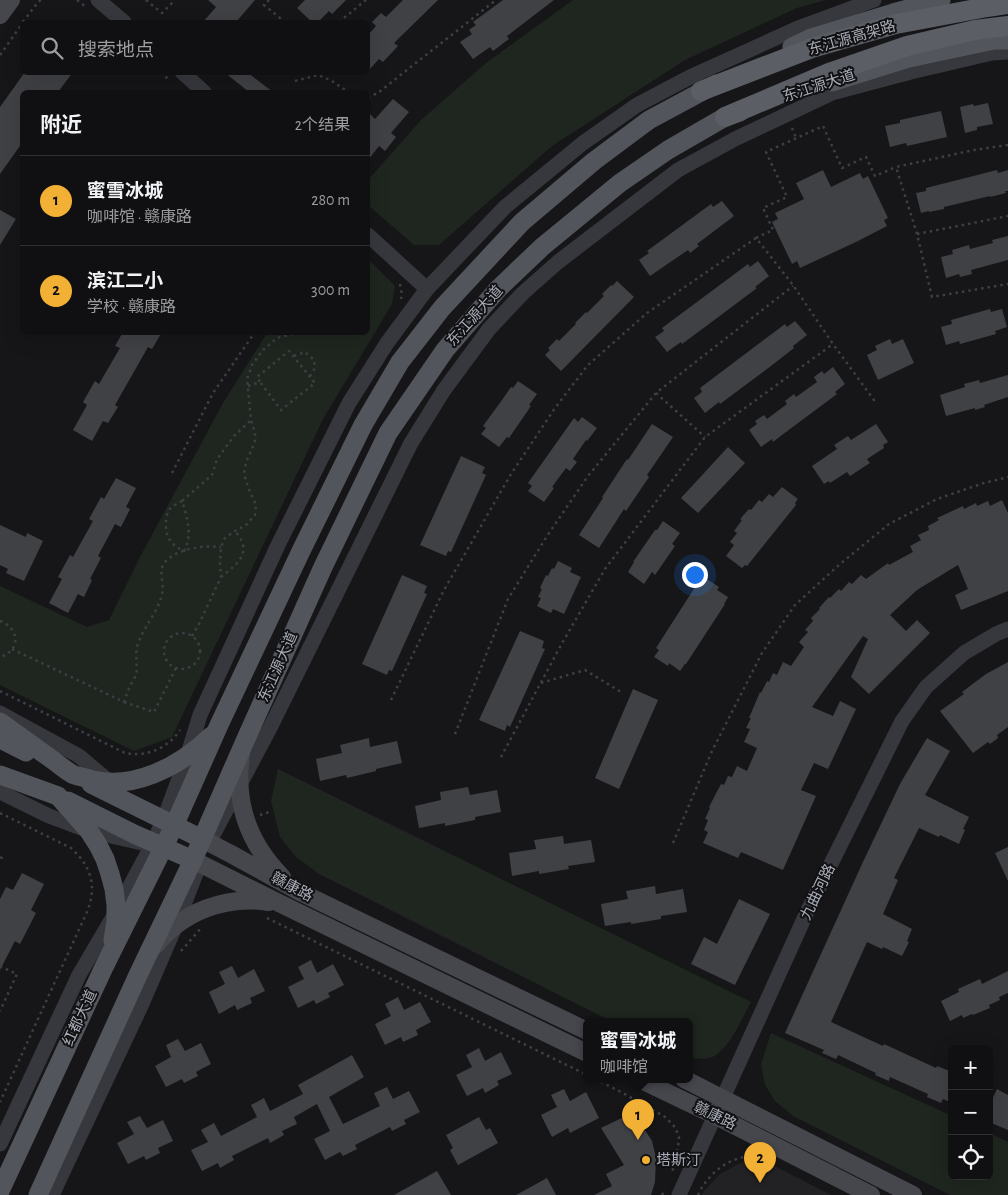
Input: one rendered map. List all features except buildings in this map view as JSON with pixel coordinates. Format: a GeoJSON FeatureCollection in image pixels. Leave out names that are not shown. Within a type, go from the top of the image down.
{"type":"FeatureCollection","features":[{"type":"Feature","properties":{"kind":"highway","name":"东江源高架路"},"geometry":{"type":"LineString","coordinates":[[701,91],[812,48],[896,24],[1008,4]]}},
{"type":"Feature","properties":{"kind":"highway","name":"东江源高架路"},"geometry":{"type":"LineString","coordinates":[[725,117],[829,73],[907,46],[975,30],[1008,26]]}},
{"type":"Feature","properties":{"kind":"main road"},"geometry":{"type":"LineString","coordinates":[[0,15],[11,0]]}},
{"type":"Feature","properties":{"kind":"main road","name":"东江源大道"},"geometry":{"type":"LineString","coordinates":[[156,845],[219,725],[363,425],[400,362],[442,308],[522,222],[594,161],[649,120],[701,91],[811,38],[893,12],[941,0]]}},
{"type":"Feature","properties":{"kind":"main road","name":"东江源大道"},"geometry":{"type":"LineString","coordinates":[[196,862],[245,741],[323,566],[388,433],[445,350],[498,289],[549,242],[620,183],[668,150],[725,117],[909,58],[994,40],[1008,40]]}},
{"type":"Feature","properties":{"kind":"main road"},"geometry":{"type":"LineString","coordinates":[[0,722],[73,774],[99,782],[129,780],[172,766],[200,747],[219,725]]}},
{"type":"Feature","properties":{"kind":"main road","name":"赣康路"},"geometry":{"type":"LineString","coordinates":[[0,739],[205,841],[302,893],[583,1030]]}},
{"type":"Feature","properties":{"kind":"main road"},"geometry":{"type":"LineString","coordinates":[[245,741],[240,764],[239,784],[245,818],[256,845],[273,868],[302,893]]}},
{"type":"Feature","properties":{"kind":"main road","name":"赣康路"},"geometry":{"type":"LineString","coordinates":[[0,767],[156,845],[196,862],[583,1051]]}},
{"type":"Feature","properties":{"kind":"main road"},"geometry":{"type":"LineString","coordinates":[[0,774],[58,796],[89,831],[98,845],[110,874],[114,889],[116,912],[114,937],[104,967]]}},
{"type":"Feature","properties":{"kind":"main road","name":"红都大道"},"geometry":{"type":"LineString","coordinates":[[0,1190],[104,967],[156,845]]}},
{"type":"Feature","properties":{"kind":"main road"},"geometry":{"type":"LineString","coordinates":[[138,975],[196,862]]}},
{"type":"Feature","properties":{"kind":"main road"},"geometry":{"type":"LineString","coordinates":[[38,1195],[144,962],[161,938],[196,912],[224,903],[252,900],[281,904]]}},
{"type":"Feature","properties":{"kind":"main road","name":"赣康路"},"geometry":{"type":"LineString","coordinates":[[647,1083],[871,1195]]}},
{"type":"Feature","properties":{"kind":"main road","name":"赣康路"},"geometry":{"type":"LineString","coordinates":[[692,1083],[913,1195]]}},
{"type":"Feature","properties":{"kind":"street"},"geometry":{"type":"LineString","coordinates":[[98,0],[122,20]]}},
{"type":"Feature","properties":{"kind":"street"},"geometry":{"type":"LineString","coordinates":[[0,713],[79,756],[109,782],[167,822],[200,715],[278,545],[349,403],[387,343],[427,289],[505,207],[583,143],[637,105],[692,76],[789,32],[874,0]]}},
{"type":"Feature","properties":{"kind":"street"},"geometry":{"type":"LineString","coordinates":[[205,841],[270,728],[411,443],[444,390],[489,329],[523,294],[558,262],[678,170],[734,139],[832,94],[992,52],[1008,52]]}},
{"type":"Feature","properties":{"kind":"street"},"geometry":{"type":"LineString","coordinates":[[185,75],[202,90]]}},
{"type":"Feature","properties":{"kind":"street"},"geometry":{"type":"LineString","coordinates":[[370,237],[427,289]]}},
{"type":"Feature","properties":{"kind":"street","name":"九曲河路"},"geometry":{"type":"LineString","coordinates":[[679,1195],[807,912],[902,721],[926,687],[964,653],[1008,629]]}},
{"type":"Feature","properties":{"kind":"street"},"geometry":{"type":"LineString","coordinates":[[0,792],[49,816],[89,831],[156,845],[79,975],[0,1144]]}},
{"type":"Feature","properties":{"kind":"street"},"geometry":{"type":"LineString","coordinates":[[52,1195],[141,1006],[176,925],[196,862]]}},
{"type":"Feature","properties":{"kind":"path"},"geometry":{"type":"LineString","coordinates":[[25,20],[41,0]]}},
{"type":"Feature","properties":{"kind":"path"},"geometry":{"type":"LineString","coordinates":[[146,0],[162,13],[175,0]]}},
{"type":"Feature","properties":{"kind":"path"},"geometry":{"type":"LineString","coordinates":[[269,0],[264,5],[283,20]]}},
{"type":"Feature","properties":{"kind":"path"},"geometry":{"type":"LineString","coordinates":[[341,20],[366,0]]}},
{"type":"Feature","properties":{"kind":"path"},"geometry":{"type":"LineString","coordinates":[[370,97],[379,92],[496,0]]}},
{"type":"Feature","properties":{"kind":"path"},"geometry":{"type":"LineString","coordinates":[[0,55],[20,27]]}},
{"type":"Feature","properties":{"kind":"path"},"geometry":{"type":"LineString","coordinates":[[295,81],[315,75]]}},
{"type":"Feature","properties":{"kind":"path"},"geometry":{"type":"LineString","coordinates":[[320,75],[345,90]]}},
{"type":"Feature","properties":{"kind":"path"},"geometry":{"type":"LineString","coordinates":[[391,700],[444,590],[512,474],[555,408],[588,365],[647,313],[756,238],[772,230],[763,208],[787,197],[766,152],[823,126],[842,168],[866,157],[875,176],[896,166],[1008,145]]}},
{"type":"Feature","properties":{"kind":"path"},"geometry":{"type":"LineString","coordinates":[[896,166],[917,234],[932,297],[1008,284]]}},
{"type":"Feature","properties":{"kind":"path"},"geometry":{"type":"LineString","coordinates":[[917,234],[1008,216]]}},
{"type":"Feature","properties":{"kind":"path"},"geometry":{"type":"LineString","coordinates":[[756,238],[794,286],[833,344],[876,402]]}},
{"type":"Feature","properties":{"kind":"path"},"geometry":{"type":"LineString","coordinates":[[397,279],[402,295],[400,301]]}},
{"type":"Feature","properties":{"kind":"path"},"geometry":{"type":"LineString","coordinates":[[455,734],[508,599],[547,536],[588,476],[656,393],[794,286]]}},
{"type":"Feature","properties":{"kind":"path"},"geometry":{"type":"LineString","coordinates":[[172,473],[213,393],[253,335]]}},
{"type":"Feature","properties":{"kind":"path"},"geometry":{"type":"LineString","coordinates":[[221,577],[221,547],[225,538],[246,525],[255,515],[256,504],[244,474],[246,462],[255,442],[247,379],[252,365],[264,350],[277,338],[288,335]]}},
{"type":"Feature","properties":{"kind":"path"},"geometry":{"type":"LineString","coordinates":[[501,757],[561,645],[605,569],[705,437],[833,344]]}},
{"type":"Feature","properties":{"kind":"path"},"geometry":{"type":"LineString","coordinates":[[289,350],[294,356],[315,383],[281,410],[257,377],[289,350]]}},
{"type":"Feature","properties":{"kind":"path"},"geometry":{"type":"LineString","coordinates":[[294,356],[305,352],[314,360],[315,368],[310,376]]}},
{"type":"Feature","properties":{"kind":"path"},"geometry":{"type":"LineString","coordinates":[[248,386],[260,382]]}},
{"type":"Feature","properties":{"kind":"path"},"geometry":{"type":"LineString","coordinates":[[656,393],[705,437]]}},
{"type":"Feature","properties":{"kind":"path"},"geometry":{"type":"LineString","coordinates":[[184,551],[175,547],[166,532],[166,520],[169,510],[212,474],[218,459],[234,436],[251,420]]}},
{"type":"Feature","properties":{"kind":"path"},"geometry":{"type":"LineString","coordinates":[[673,843],[712,751],[762,653],[795,605],[840,564],[889,524],[937,499],[1008,477]]}},
{"type":"Feature","properties":{"kind":"path"},"geometry":{"type":"LineString","coordinates":[[182,501],[190,533],[188,544],[184,551]]}},
{"type":"Feature","properties":{"kind":"path"},"geometry":{"type":"LineString","coordinates":[[192,636],[221,577],[239,561],[243,552],[243,544],[235,531]]}},
{"type":"Feature","properties":{"kind":"path"},"geometry":{"type":"LineString","coordinates":[[124,702],[136,674],[137,648],[163,593],[162,568],[165,561],[184,551],[197,547],[221,547]]}},
{"type":"Feature","properties":{"kind":"path"},"geometry":{"type":"LineString","coordinates":[[0,621],[11,627],[14,632],[15,644],[8,654],[0,657]]}},
{"type":"Feature","properties":{"kind":"path"},"geometry":{"type":"LineString","coordinates":[[180,633],[192,636],[199,646],[200,652],[194,664],[183,669],[171,665],[164,655],[164,649],[169,638],[180,633]]}},
{"type":"Feature","properties":{"kind":"path"},"geometry":{"type":"LineString","coordinates":[[12,649],[124,702],[154,712],[176,668]]}},
{"type":"Feature","properties":{"kind":"path"},"geometry":{"type":"LineString","coordinates":[[541,683],[585,670],[621,692]]}},
{"type":"Feature","properties":{"kind":"path"},"geometry":{"type":"LineString","coordinates":[[0,691],[125,753],[141,755],[164,747],[181,729]]}},
{"type":"Feature","properties":{"kind":"path"},"geometry":{"type":"LineString","coordinates":[[0,813],[71,848],[78,854],[90,876],[92,895],[87,912],[0,1102]]}},
{"type":"Feature","properties":{"kind":"path"},"geometry":{"type":"LineString","coordinates":[[0,857],[2,858],[0,861]]}},
{"type":"Feature","properties":{"kind":"path"},"geometry":{"type":"LineString","coordinates":[[260,914],[583,1073]]}},
{"type":"Feature","properties":{"kind":"path"},"geometry":{"type":"LineString","coordinates":[[178,959],[182,950],[204,926]]}},
{"type":"Feature","properties":{"kind":"path"},"geometry":{"type":"LineString","coordinates":[[0,966],[17,974],[0,1011]]}},
{"type":"Feature","properties":{"kind":"path"},"geometry":{"type":"LineString","coordinates":[[604,1083],[623,1092],[665,1117],[675,1127],[679,1138],[672,1172]]}},
{"type":"Feature","properties":{"kind":"path"},"geometry":{"type":"LineString","coordinates":[[698,1195],[722,1166],[743,1157],[755,1156],[769,1159]]}},
{"type":"Feature","properties":{"kind":"shaded area"},"geometry":{"type":"Polygon","coordinates":[[[573,0],[826,0],[797,8],[685,60],[552,146],[439,245],[414,245],[370,207],[370,178],[421,120],[486,63],[573,0]]]}},
{"type":"Feature","properties":{"kind":"shaded area"},"geometry":{"type":"Polygon","coordinates":[[[370,261],[395,286],[392,304],[323,419],[172,737],[134,751],[0,685],[0,586],[87,627],[109,620],[140,557],[223,403],[266,335],[370,335],[370,261]]]}},
{"type":"Feature","properties":{"kind":"shaded area"},"geometry":{"type":"Polygon","coordinates":[[[278,769],[751,1002],[736,1030],[722,1050],[710,1058],[693,1058],[693,1018],[605,1018],[319,874],[296,857],[280,837],[271,801],[278,769]]]}},
{"type":"Feature","properties":{"kind":"shaded area"},"geometry":{"type":"Polygon","coordinates":[[[771,1033],[948,1114],[948,1180],[993,1180],[993,1135],[1008,1142],[1008,1195],[950,1195],[793,1116],[775,1101],[765,1085],[761,1064],[771,1033]]]}},
{"type":"Feature","properties":{"kind":"shaded area"},"geometry":{"type":"Polygon","coordinates":[[[744,1161],[769,1163],[831,1195],[702,1195],[720,1174],[744,1161]]]}},
{"type":"Feature","properties":{"kind":"place","name":"蜜雪冰城"},"geometry":{"type":"Point","coordinates":[638,1140]}},
{"type":"Feature","properties":{"kind":"place","name":"塔斯汀"},"geometry":{"type":"Point","coordinates":[646,1160]}},
{"type":"Feature","properties":{"kind":"place","name":"滨江二小"},"geometry":{"type":"Point","coordinates":[760,1183]}}]}
